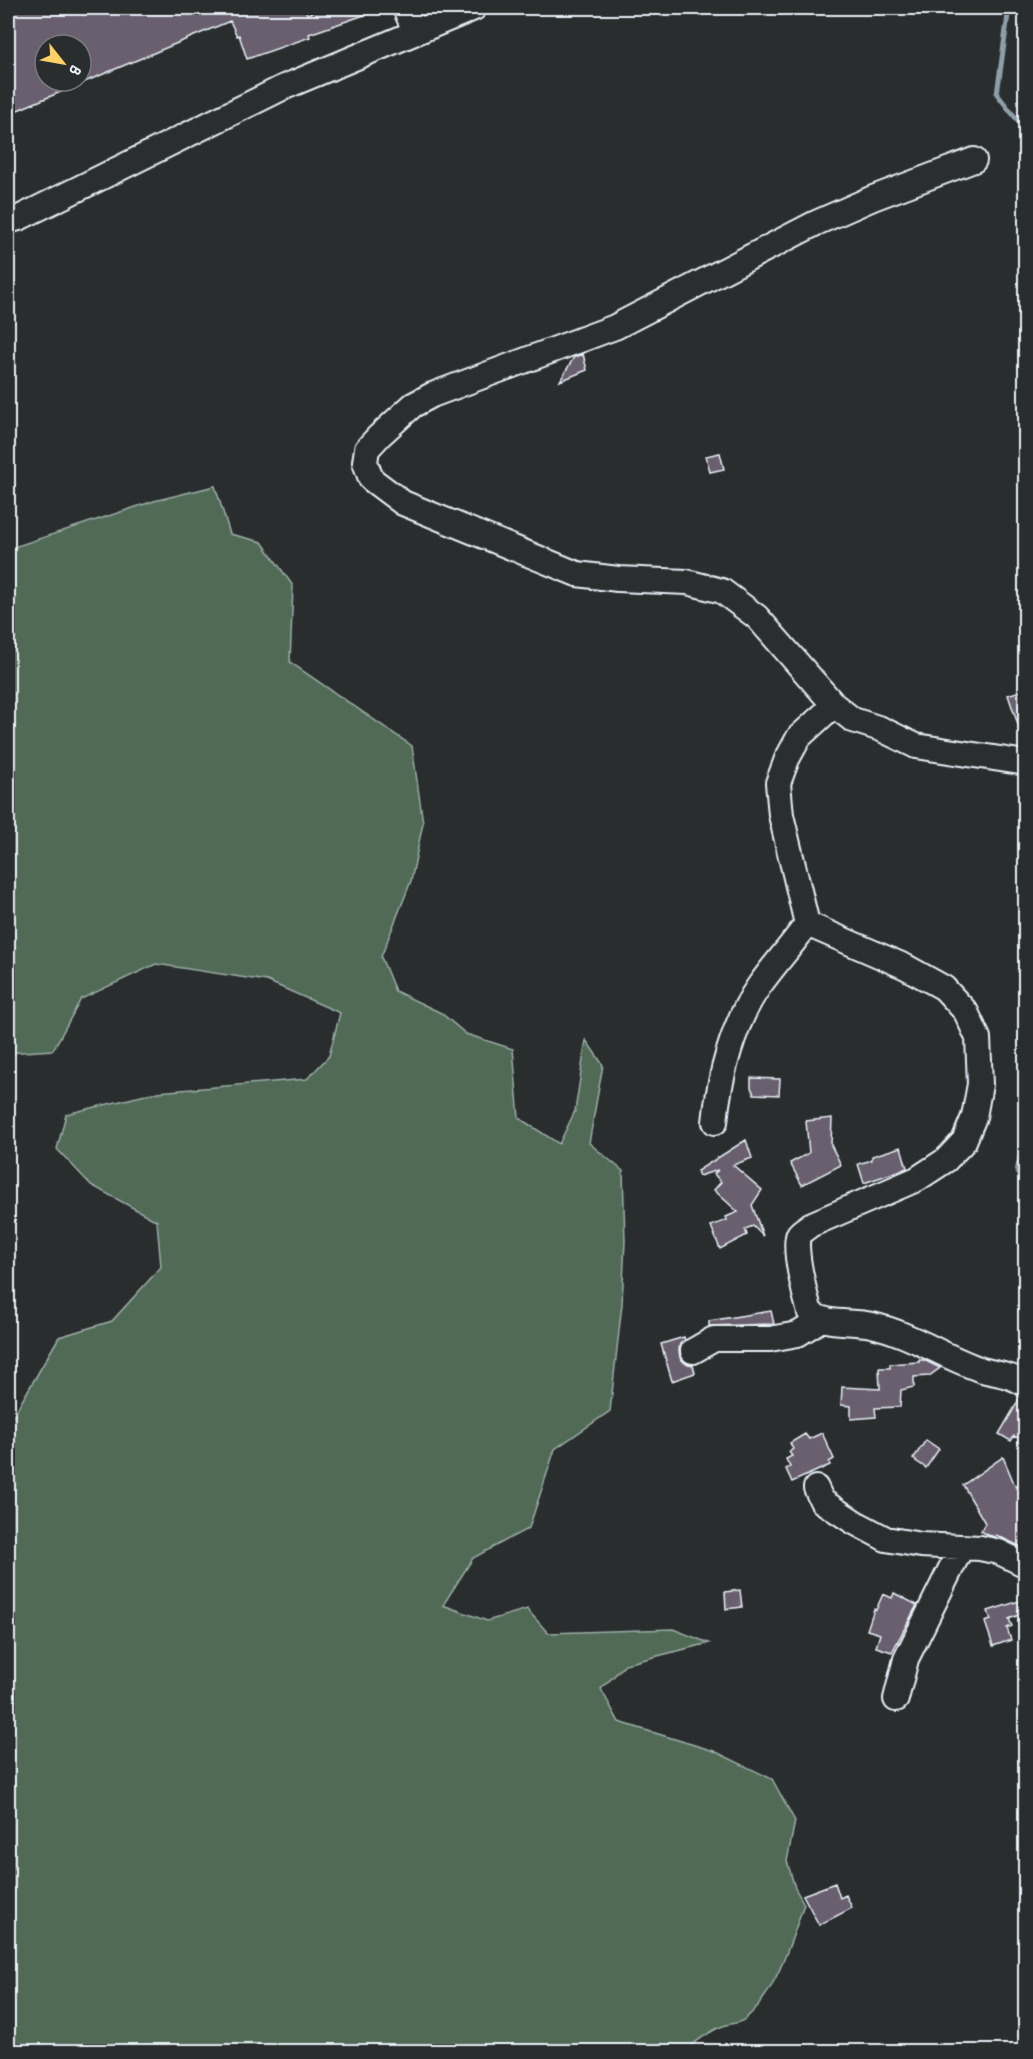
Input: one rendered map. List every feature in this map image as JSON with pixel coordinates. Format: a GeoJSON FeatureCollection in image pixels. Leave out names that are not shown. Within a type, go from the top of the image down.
{"type":"FeatureCollection","features":[{"type":"Feature","properties":{"kind":"street"},"geometry":{"type":"LineString","coordinates":[[405,8],[415,31]]}},
{"type":"Feature","properties":{"kind":"street"},"geometry":{"type":"LineString","coordinates":[[8,221],[19,218],[282,88],[474,8]]}},
{"type":"Feature","properties":{"kind":"street"},"geometry":{"type":"LineString","coordinates":[[974,160],[923,178],[816,224],[615,327],[432,395],[413,405],[379,436],[367,449],[366,462],[370,479],[403,503],[577,574],[618,579],[687,582],[723,591],[757,617],[834,705],[853,720],[881,729],[916,746],[1026,763]]}},
{"type":"Feature","properties":{"kind":"street"},"geometry":{"type":"LineString","coordinates":[[807,924],[781,815],[778,783],[799,737],[834,705]]}},
{"type":"Feature","properties":{"kind":"street"},"geometry":{"type":"LineString","coordinates":[[715,1122],[717,1092],[740,1019],[758,987],[807,924]]}},
{"type":"Feature","properties":{"kind":"street"},"geometry":{"type":"LineString","coordinates":[[807,924],[906,967],[944,988],[966,1012],[978,1038],[980,1084],[974,1117],[964,1140],[946,1160],[917,1179],[810,1225],[799,1234],[796,1242],[810,1313],[820,1320],[872,1325],[945,1353],[981,1370],[1013,1377],[1026,1385]]}},
{"type":"Feature","properties":{"kind":"street"},"geometry":{"type":"LineString","coordinates":[[693,1351],[714,1339],[770,1339],[798,1334],[820,1320]]}},
{"type":"Feature","properties":{"kind":"street"},"geometry":{"type":"LineString","coordinates":[[816,1488],[822,1501],[886,1539],[921,1545],[980,1548],[999,1552],[1026,1565]]}},
{"type":"Feature","properties":{"kind":"street"},"geometry":{"type":"LineString","coordinates":[[896,1699],[906,1659],[960,1548]]}},
{"type":"Feature","properties":{"kind":"green space"},"geometry":{"type":"Polygon","coordinates":[[[215,486],[230,534],[262,542],[293,586],[290,662],[412,746],[423,823],[411,881],[381,957],[395,991],[441,1013],[466,1034],[513,1049],[519,1118],[559,1144],[575,1111],[586,1040],[603,1065],[589,1143],[623,1171],[625,1241],[622,1304],[610,1411],[555,1449],[529,1528],[473,1558],[443,1605],[487,1621],[527,1609],[548,1633],[673,1629],[709,1643],[626,1664],[601,1689],[619,1722],[714,1751],[772,1779],[795,1821],[787,1861],[795,1888],[804,1904],[781,1966],[756,2008],[743,2021],[723,2026],[707,2034],[692,2045],[691,2051],[8,2051],[8,1425],[59,1337],[112,1321],[161,1267],[157,1221],[91,1185],[57,1149],[66,1114],[158,1092],[307,1079],[329,1056],[340,1013],[267,981],[156,964],[81,999],[53,1050],[8,1053],[8,549],[154,501],[215,486]]]}},
{"type":"Feature","properties":{"kind":"building"},"geometry":{"type":"Polygon","coordinates":[[[8,8],[305,8],[307,14],[325,8],[378,8],[379,10],[309,34],[310,37],[247,59],[239,35],[237,36],[230,21],[93,78],[93,33],[33,33],[33,93],[58,93],[8,114],[8,8]]]}},
{"type":"Feature","properties":{"kind":"building"},"geometry":{"type":"Polygon","coordinates":[[[583,354],[587,370],[560,381],[574,357],[583,354]]]}},
{"type":"Feature","properties":{"kind":"building"},"geometry":{"type":"Polygon","coordinates":[[[720,453],[724,469],[710,472],[706,456],[720,453]]]}},
{"type":"Feature","properties":{"kind":"building"},"geometry":{"type":"Polygon","coordinates":[[[1026,689],[1026,738],[1023,739],[1008,695],[1026,689]]]}},
{"type":"Feature","properties":{"kind":"building"},"geometry":{"type":"Polygon","coordinates":[[[751,1078],[780,1079],[779,1095],[754,1094],[751,1078]]]}},
{"type":"Feature","properties":{"kind":"building"},"geometry":{"type":"Polygon","coordinates":[[[832,1118],[831,1145],[841,1165],[802,1185],[790,1163],[809,1153],[806,1121],[832,1118]]]}},
{"type":"Feature","properties":{"kind":"building"},"geometry":{"type":"Polygon","coordinates":[[[746,1140],[752,1158],[733,1165],[762,1190],[752,1205],[763,1236],[753,1226],[745,1229],[747,1235],[720,1249],[711,1226],[727,1220],[726,1217],[738,1212],[714,1190],[721,1182],[714,1174],[718,1170],[699,1176],[697,1171],[746,1140]]]}},
{"type":"Feature","properties":{"kind":"building"},"geometry":{"type":"Polygon","coordinates":[[[901,1147],[907,1168],[864,1183],[858,1164],[872,1160],[872,1156],[901,1147]]]}},
{"type":"Feature","properties":{"kind":"building"},"geometry":{"type":"Polygon","coordinates":[[[771,1311],[774,1324],[709,1326],[709,1321],[771,1311]]]}},
{"type":"Feature","properties":{"kind":"building"},"geometry":{"type":"Polygon","coordinates":[[[684,1337],[685,1340],[680,1344],[680,1358],[685,1363],[693,1365],[695,1373],[672,1381],[661,1344],[684,1337]]]}},
{"type":"Feature","properties":{"kind":"building"},"geometry":{"type":"Polygon","coordinates":[[[919,1360],[940,1368],[929,1376],[914,1377],[914,1387],[901,1390],[900,1407],[875,1408],[876,1417],[851,1419],[851,1406],[841,1405],[842,1387],[880,1389],[879,1368],[890,1368],[890,1364],[919,1362],[919,1360]]]}},
{"type":"Feature","properties":{"kind":"building"},"geometry":{"type":"Polygon","coordinates":[[[1020,1398],[1026,1399],[1026,1442],[1014,1436],[1011,1441],[999,1434],[1020,1398]]]}},
{"type":"Feature","properties":{"kind":"building"},"geometry":{"type":"Polygon","coordinates":[[[822,1433],[834,1459],[829,1462],[830,1465],[792,1482],[786,1469],[790,1467],[786,1459],[792,1456],[789,1452],[793,1449],[790,1443],[805,1434],[809,1439],[822,1433]]]}},
{"type":"Feature","properties":{"kind":"building"},"geometry":{"type":"Polygon","coordinates":[[[926,1440],[939,1449],[926,1468],[913,1459],[926,1440]]]}},
{"type":"Feature","properties":{"kind":"building"},"geometry":{"type":"Polygon","coordinates":[[[1003,1457],[1016,1488],[1026,1474],[1026,1549],[996,1535],[995,1537],[981,1531],[985,1523],[963,1485],[1003,1457]]]}},
{"type":"Feature","properties":{"kind":"building"},"geometry":{"type":"Polygon","coordinates":[[[740,1590],[742,1607],[726,1609],[725,1592],[740,1590]]]}},
{"type":"Feature","properties":{"kind":"building"},"geometry":{"type":"Polygon","coordinates":[[[894,1593],[917,1605],[892,1652],[876,1647],[880,1634],[867,1630],[874,1609],[876,1610],[883,1594],[892,1598],[894,1593]]]}},
{"type":"Feature","properties":{"kind":"building"},"geometry":{"type":"Polygon","coordinates":[[[1026,1599],[1026,1612],[1009,1619],[1012,1626],[1007,1628],[1011,1640],[993,1646],[985,1622],[991,1620],[988,1611],[1026,1599]]]}},
{"type":"Feature","properties":{"kind":"building"},"geometry":{"type":"Polygon","coordinates":[[[835,1883],[840,1898],[846,1895],[852,1908],[819,1925],[803,1895],[835,1883]]]}},
{"type":"Feature","properties":{"kind":"waterway"},"geometry":{"type":"LineString","coordinates":[[1011,8],[1008,15],[997,94],[1026,131]]}},
{"type":"Feature","properties":{"kind":"waterway"},"geometry":{"type":"LineString","coordinates":[[1026,1127],[1017,1172],[1026,1187]]}}]}
